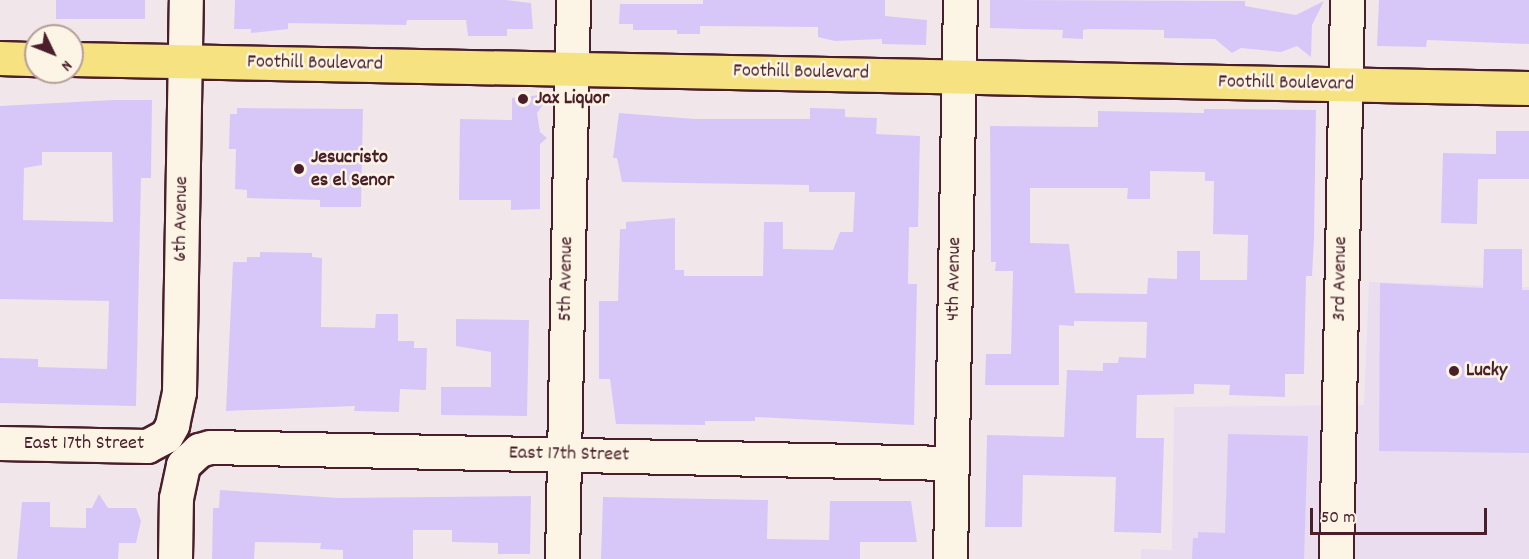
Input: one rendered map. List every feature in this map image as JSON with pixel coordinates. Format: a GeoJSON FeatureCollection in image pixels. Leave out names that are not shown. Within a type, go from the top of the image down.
{"type":"FeatureCollection","features":[{"type":"Feature","properties":{"kind":"main road"},"geometry":{"type":"LineString","coordinates":[[0,58],[24,59]]}},
{"type":"Feature","properties":{"kind":"main road","name":"Foothill Boulevard"},"geometry":{"type":"LineString","coordinates":[[84,60],[1529,88]]}},
{"type":"Feature","properties":{"kind":"street","name":"6th Avenue"},"geometry":{"type":"LineString","coordinates":[[175,559],[186,0]]}},
{"type":"Feature","properties":{"kind":"street","name":"5th Avenue"},"geometry":{"type":"LineString","coordinates":[[562,559],[573,0]]}},
{"type":"Feature","properties":{"kind":"street","name":"4th Avenue"},"geometry":{"type":"LineString","coordinates":[[950,559],[960,0]]}},
{"type":"Feature","properties":{"kind":"street","name":"3rd Avenue"},"geometry":{"type":"LineString","coordinates":[[1336,559],[1347,0]]}},
{"type":"Feature","properties":{"kind":"street","name":"East 17th Street"},"geometry":{"type":"LineString","coordinates":[[0,443],[951,463]]}},
{"type":"Feature","properties":{"kind":"shaded area"},"geometry":{"type":"Polygon","coordinates":[[[1369,282],[1529,287],[1529,559],[1141,559],[1141,549],[1172,550],[1174,407],[1364,405],[1369,282]]]}},
{"type":"Feature","properties":{"kind":"building"},"geometry":{"type":"Polygon","coordinates":[[[56,0],[145,0],[145,19],[56,19],[56,0]]]}},
{"type":"Feature","properties":{"kind":"building"},"geometry":{"type":"Polygon","coordinates":[[[235,0],[506,0],[531,3],[533,29],[507,29],[507,36],[468,36],[466,20],[407,20],[406,25],[288,23],[288,29],[251,33],[251,29],[234,29],[235,0]]]}},
{"type":"Feature","properties":{"kind":"building"},"geometry":{"type":"Polygon","coordinates":[[[703,0],[885,0],[885,16],[927,20],[926,45],[882,44],[882,39],[835,41],[818,37],[818,27],[700,26],[700,34],[677,34],[677,30],[633,30],[633,24],[619,24],[620,4],[703,4],[703,0]]]}},
{"type":"Feature","properties":{"kind":"building"},"geometry":{"type":"Polygon","coordinates":[[[990,0],[1245,1],[1245,6],[1296,15],[1324,1],[1312,25],[1311,57],[1297,46],[1281,52],[1241,48],[1232,53],[1215,39],[1164,38],[1164,30],[1088,29],[1083,30],[1083,39],[1062,38],[1063,30],[990,28],[990,0]]]}},
{"type":"Feature","properties":{"kind":"building"},"geometry":{"type":"Polygon","coordinates":[[[1379,0],[1529,0],[1529,44],[1427,40],[1426,47],[1377,46],[1379,0]]]}},
{"type":"Feature","properties":{"kind":"building"},"geometry":{"type":"Polygon","coordinates":[[[550,94],[537,113],[540,132],[547,138],[540,144],[540,209],[511,210],[511,200],[459,200],[460,119],[512,120],[512,98],[550,94]]]}},
{"type":"Feature","properties":{"kind":"building"},"geometry":{"type":"Polygon","coordinates":[[[152,100],[151,178],[141,178],[136,406],[0,403],[0,358],[38,359],[38,367],[107,369],[109,301],[0,299],[0,106],[152,100]],[[42,152],[42,165],[24,168],[23,220],[113,222],[112,152],[42,152]]]}},
{"type":"Feature","properties":{"kind":"building","name":"Jesucristo es el Senor"},"geometry":{"type":"Polygon","coordinates":[[[237,108],[363,109],[361,207],[320,207],[320,200],[247,198],[247,190],[235,189],[236,149],[229,149],[230,114],[237,114],[237,108]]]}},
{"type":"Feature","properties":{"kind":"building"},"geometry":{"type":"Polygon","coordinates":[[[810,108],[845,109],[845,117],[877,118],[876,134],[920,136],[918,227],[909,227],[908,284],[917,284],[914,425],[755,417],[755,421],[705,421],[705,425],[616,424],[610,379],[599,379],[599,301],[618,301],[620,229],[626,229],[626,222],[675,218],[675,270],[684,270],[684,276],[763,276],[764,222],[783,222],[783,249],[833,250],[840,232],[853,232],[855,192],[809,192],[809,185],[622,182],[617,158],[613,158],[619,113],[695,119],[810,119],[810,108]]]}},
{"type":"Feature","properties":{"kind":"building"},"geometry":{"type":"Polygon","coordinates":[[[1204,109],[1316,110],[1314,239],[1312,276],[1306,276],[1304,374],[1285,374],[1285,397],[1229,395],[1230,385],[1194,384],[1194,394],[1137,395],[1136,438],[1164,438],[1161,533],[1114,532],[1116,477],[1023,475],[1022,527],[985,527],[987,435],[1064,437],[1067,370],[1103,371],[1103,363],[1118,363],[1119,357],[1146,358],[1147,322],[1074,321],[1074,326],[1059,325],[1059,385],[985,385],[986,354],[1011,354],[1013,271],[995,271],[996,262],[991,262],[990,126],[1098,127],[1098,111],[1204,113],[1204,109]],[[1150,171],[1150,199],[1127,199],[1128,188],[1030,188],[1030,243],[1069,244],[1075,293],[1147,294],[1148,278],[1177,279],[1177,251],[1200,251],[1200,280],[1247,280],[1248,235],[1213,234],[1214,181],[1205,181],[1205,172],[1150,171]]]}},
{"type":"Feature","properties":{"kind":"building"},"geometry":{"type":"Polygon","coordinates":[[[1496,131],[1529,131],[1529,179],[1478,179],[1477,224],[1441,223],[1443,153],[1496,154],[1496,131]]]}},
{"type":"Feature","properties":{"kind":"building","name":"Lucky"},"geometry":{"type":"Polygon","coordinates":[[[1484,249],[1522,249],[1522,290],[1529,290],[1529,453],[1379,451],[1380,283],[1483,288],[1484,249]]]}},
{"type":"Feature","properties":{"kind":"building"},"geometry":{"type":"Polygon","coordinates":[[[260,252],[312,253],[312,257],[322,258],[321,327],[375,328],[376,314],[398,314],[398,341],[414,341],[414,348],[427,348],[426,390],[400,389],[399,412],[354,411],[355,406],[226,411],[233,262],[247,262],[247,257],[260,257],[260,252]]]}},
{"type":"Feature","properties":{"kind":"building"},"geometry":{"type":"Polygon","coordinates":[[[456,319],[529,320],[527,416],[441,415],[441,387],[491,387],[491,352],[456,346],[456,319]]]}},
{"type":"Feature","properties":{"kind":"building"},"geometry":{"type":"Polygon","coordinates":[[[1228,434],[1308,436],[1304,559],[1192,559],[1193,538],[1198,538],[1198,532],[1225,533],[1228,434]]]}},
{"type":"Feature","properties":{"kind":"building"},"geometry":{"type":"Polygon","coordinates":[[[220,490],[338,498],[531,496],[530,554],[498,554],[498,543],[452,542],[452,530],[413,530],[413,559],[343,559],[343,550],[320,549],[321,543],[255,542],[254,559],[212,559],[213,508],[219,508],[220,490]]]}},
{"type":"Feature","properties":{"kind":"building"},"geometry":{"type":"Polygon","coordinates":[[[99,494],[108,508],[136,508],[141,521],[136,543],[119,543],[118,559],[17,559],[22,502],[50,502],[50,527],[86,528],[86,508],[92,508],[99,494]]]}},
{"type":"Feature","properties":{"kind":"building"},"geometry":{"type":"Polygon","coordinates":[[[603,497],[768,500],[767,539],[829,540],[830,501],[911,501],[917,542],[860,542],[860,559],[601,559],[603,497]]]}},
{"type":"Feature","properties":{"kind":"place","name":"Jax Liquor"},"geometry":{"type":"Point","coordinates":[523,99]}},
{"type":"Feature","properties":{"kind":"place","name":"Jesucristo es el Senor"},"geometry":{"type":"Point","coordinates":[299,169]}},
{"type":"Feature","properties":{"kind":"place","name":"Lucky"},"geometry":{"type":"Point","coordinates":[1454,371]}}]}
